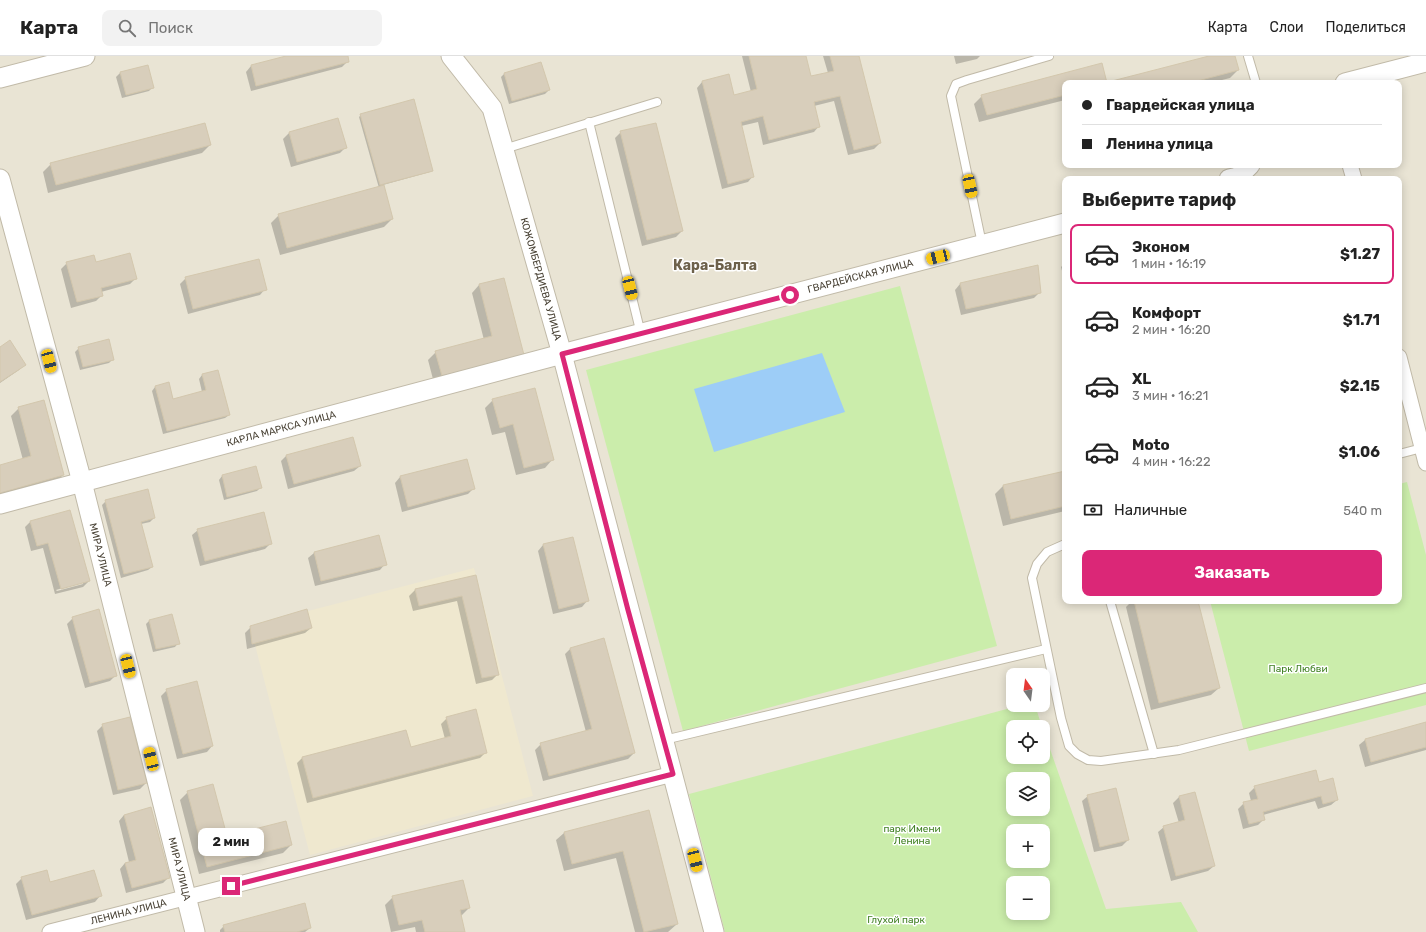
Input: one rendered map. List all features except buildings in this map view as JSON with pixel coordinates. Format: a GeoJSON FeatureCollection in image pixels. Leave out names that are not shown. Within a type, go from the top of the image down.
{"type":"FeatureCollection","features":[{"type":"Feature","properties":{"kind":"street"},"geometry":{"type":"LineString","coordinates":[[0,78],[85,56]]}},
{"type":"Feature","properties":{"kind":"street","name":"КОЖОМБЕРДИЕВА УЛИЦА"},"geometry":{"type":"LineString","coordinates":[[451,56],[492,108],[562,354],[628,610],[664,740],[714,932]]}},
{"type":"Feature","properties":{"kind":"street"},"geometry":{"type":"LineString","coordinates":[[1357,80],[1426,62]]}},
{"type":"Feature","properties":{"kind":"street"},"geometry":{"type":"LineString","coordinates":[[1239,176],[1247,168]]}},
{"type":"Feature","properties":{"kind":"street","name":"МИРА УЛИЦА"},"geometry":{"type":"LineString","coordinates":[[0,179],[82,482],[195,932]]}},
{"type":"Feature","properties":{"kind":"street","name":"ГВАРДЕЙСКАЯ УЛИЦА"},"geometry":{"type":"LineString","coordinates":[[562,354],[1062,224]]}},
{"type":"Feature","properties":{"kind":"street","name":"КАРЛА МАРКСА УЛИЦА"},"geometry":{"type":"LineString","coordinates":[[0,504],[562,354]]}},
{"type":"Feature","properties":{"kind":"street"},"geometry":{"type":"LineString","coordinates":[[1402,369],[1426,463]]}},
{"type":"Feature","properties":{"kind":"street","name":"ЛЕНИНА УЛИЦА"},"geometry":{"type":"LineString","coordinates":[[50,932],[673,774]]}},
{"type":"Feature","properties":{"kind":"lane"},"geometry":{"type":"LineString","coordinates":[[983,245],[951,96],[956,84],[1049,56]]}},
{"type":"Feature","properties":{"kind":"lane"},"geometry":{"type":"LineString","coordinates":[[1248,56],[1255,80]]}},
{"type":"Feature","properties":{"kind":"lane"},"geometry":{"type":"LineString","coordinates":[[504,150],[589,122],[657,102]]}},
{"type":"Feature","properties":{"kind":"lane"},"geometry":{"type":"LineString","coordinates":[[589,122],[641,334]]}},
{"type":"Feature","properties":{"kind":"lane"},"geometry":{"type":"LineString","coordinates":[[1402,453],[1422,448]]}},
{"type":"Feature","properties":{"kind":"lane"},"geometry":{"type":"LineString","coordinates":[[1062,545],[1047,552],[1037,564],[1032,578],[1060,718],[1069,746],[1077,754],[1088,760],[1101,761],[1179,750],[1426,688]]}},
{"type":"Feature","properties":{"kind":"lane"},"geometry":{"type":"LineString","coordinates":[[1111,604],[1154,754]]}},
{"type":"Feature","properties":{"kind":"lane"},"geometry":{"type":"LineString","coordinates":[[664,740],[1046,649]]}},
{"type":"Feature","properties":{"kind":"shaded area","name":"Кара-Балта"},"geometry":{"type":"Polygon","coordinates":[[[0,56],[1426,56],[1426,932],[0,932],[0,56]]]}},
{"type":"Feature","properties":{"kind":"shaded area"},"geometry":{"type":"Polygon","coordinates":[[[474,568],[533,796],[310,855],[250,626],[474,568]]]}},
{"type":"Feature","properties":{"kind":"green space"},"geometry":{"type":"Polygon","coordinates":[[[900,286],[997,646],[683,731],[586,370],[900,286]]]}},
{"type":"Feature","properties":{"kind":"green space","name":"Парк Любви"},"geometry":{"type":"Polygon","coordinates":[[[1407,482],[1426,555],[1426,705],[1249,751],[1211,604],[1402,604],[1402,483],[1407,482]]]}},
{"type":"Feature","properties":{"kind":"green space","name":"парк Имени Ленина"},"geometry":{"type":"Polygon","coordinates":[[[1006,709],[1006,712],[1037,712],[1040,720],[1006,720],[1006,764],[1050,764],[1050,749],[1106,909],[1181,902],[1198,932],[725,932],[689,794],[1006,709]]]}},
{"type":"Feature","properties":{"kind":"water"},"geometry":{"type":"Polygon","coordinates":[[[822,353],[845,412],[714,452],[694,389],[822,353]]]}},
{"type":"Feature","properties":{"kind":"district","name":"Кара-Балта"},"geometry":{"type":"Point","coordinates":[715,265]}},
{"type":"Feature","properties":{"kind":"route"},"geometry":{"type":"LineString","coordinates":[[231,886],[673,774],[628,610],[562,354],[790,295]]}},
{"type":"Feature","properties":{"kind":"park label","name":"Глухой парк"},"geometry":{"type":"Point","coordinates":[896,920]}}]}
